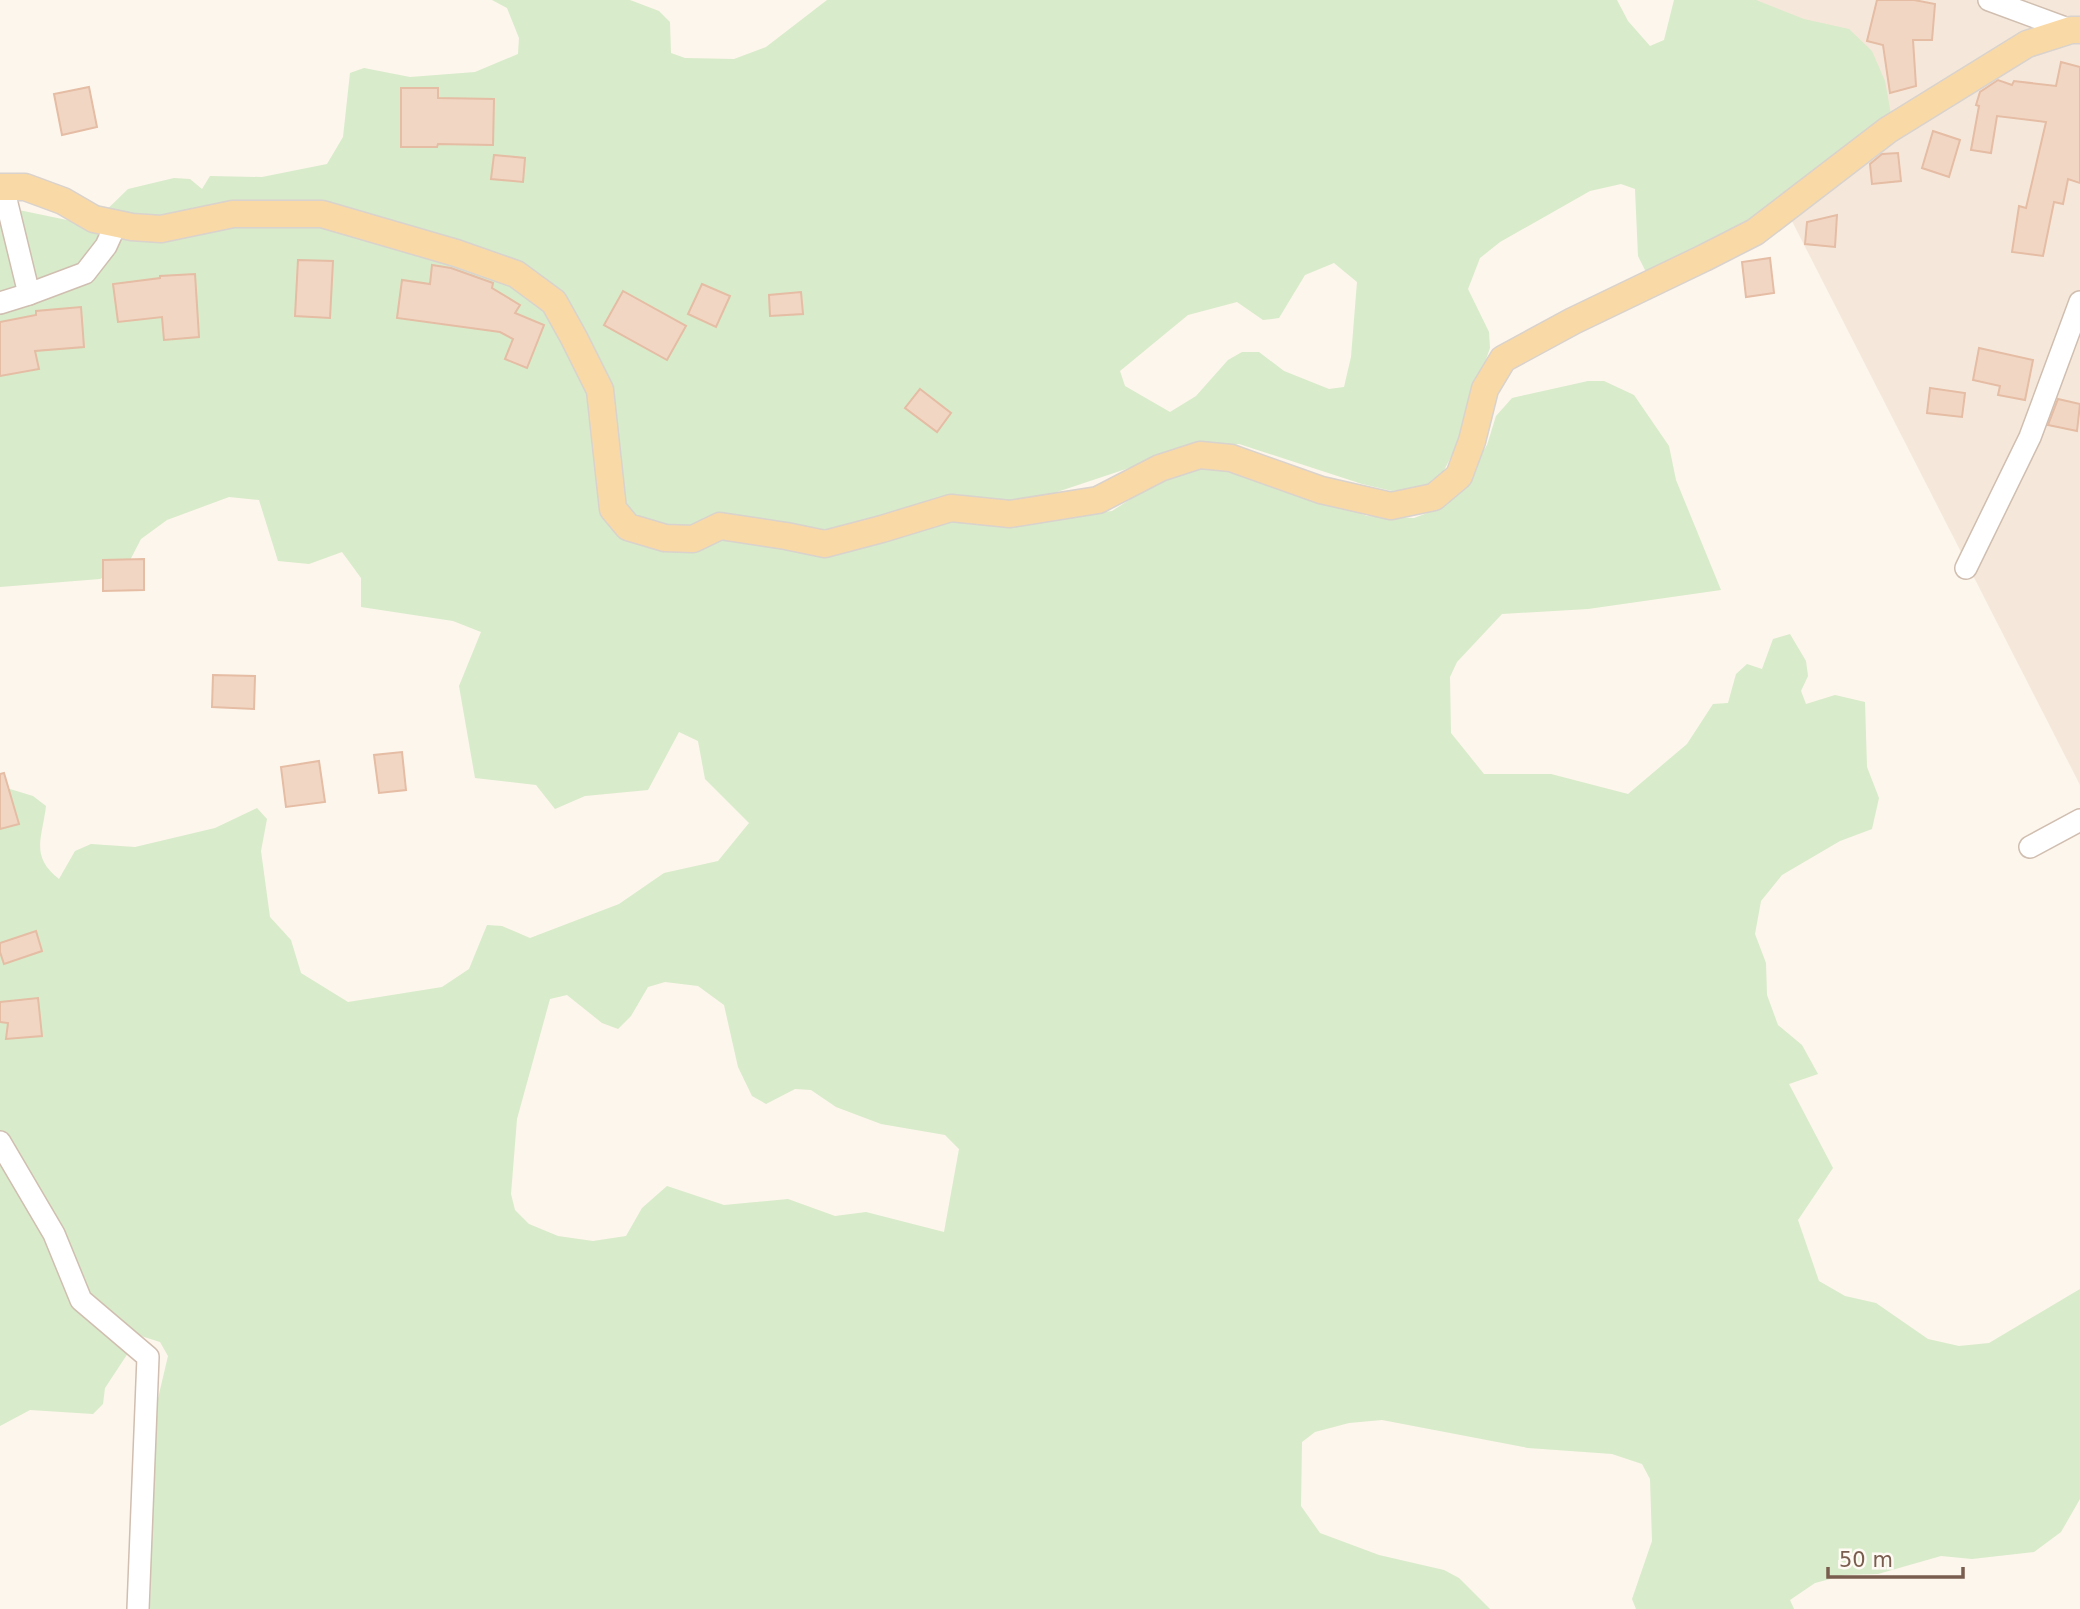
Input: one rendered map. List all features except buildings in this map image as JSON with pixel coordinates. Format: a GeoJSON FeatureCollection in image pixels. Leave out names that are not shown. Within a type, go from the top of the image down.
{"type":"FeatureCollection","features":[{"type":"Feature","properties":{"kind":"main road"},"geometry":{"type":"LineString","coordinates":[[2,187],[24,187],[63,201],[94,219],[132,227],[161,229],[233,214],[323,214],[456,253],[516,274],[554,302],[600,390],[613,509],[628,527],[665,538],[693,538],[720,526],[825,544],[951,508],[1010,514],[1098,500],[1160,468],[1200,455],[1231,458],[1321,489],[1391,506],[1434,497],[1460,476],[1485,389],[1503,359],[1573,321],[1755,232],[1888,130],[2027,44],[2076,30]]}},
{"type":"Feature","properties":{"kind":"street"},"geometry":{"type":"LineString","coordinates":[[1989,0],[2076,30]]}},
{"type":"Feature","properties":{"kind":"street"},"geometry":{"type":"LineString","coordinates":[[2,187],[29,294]]}},
{"type":"Feature","properties":{"kind":"street"},"geometry":{"type":"LineString","coordinates":[[0,303],[85,273],[106,246],[116,224]]}},
{"type":"Feature","properties":{"kind":"street"},"geometry":{"type":"LineString","coordinates":[[1966,568],[2030,437],[2080,302]]}},
{"type":"Feature","properties":{"kind":"street"},"geometry":{"type":"LineString","coordinates":[[2030,847],[2080,820]]}},
{"type":"Feature","properties":{"kind":"street"},"geometry":{"type":"LineString","coordinates":[[0,1142],[54,1234],[81,1300],[148,1357],[138,1609]]}},
{"type":"Feature","properties":{"kind":"shaded area"},"geometry":{"type":"Polygon","coordinates":[[[1679,0],[2080,0],[2080,785],[1679,0]]]}},
{"type":"Feature","properties":{"kind":"green space"},"geometry":{"type":"Polygon","coordinates":[[[492,0],[630,0],[659,11],[670,22],[671,53],[685,58],[734,59],[766,47],[827,0],[1617,0],[1628,21],[1650,46],[1664,40],[1674,0],[1756,0],[1804,19],[1849,29],[1872,51],[1885,81],[1891,114],[1840,171],[1659,278],[1645,270],[1638,256],[1635,189],[1621,184],[1590,191],[1500,242],[1480,258],[1468,289],[1489,332],[1490,348],[1453,453],[1439,480],[1425,487],[1392,491],[1362,484],[1239,444],[1153,460],[1027,502],[1017,522],[1112,511],[1177,469],[1207,466],[1266,477],[1367,516],[1414,518],[1443,507],[1455,496],[1487,445],[1496,416],[1512,398],[1588,381],[1604,381],[1634,395],[1669,446],[1676,480],[1721,590],[1588,609],[1502,614],[1457,662],[1450,677],[1451,733],[1484,774],[1551,774],[1628,794],[1687,744],[1713,704],[1728,703],[1736,674],[1747,664],[1762,669],[1773,639],[1790,634],[1806,661],[1808,676],[1801,691],[1806,704],[1835,695],[1865,702],[1867,767],[1879,798],[1872,829],[1840,841],[1782,875],[1761,901],[1755,934],[1766,963],[1767,995],[1778,1025],[1802,1045],[1818,1074],[1789,1084],[1833,1168],[1798,1220],[1819,1281],[1845,1296],[1876,1303],[1928,1339],[1959,1346],[1989,1343],[2080,1289],[2080,1499],[2061,1532],[2034,1552],[1972,1559],[1941,1556],[1878,1574],[1845,1575],[1815,1583],[1790,1600],[1794,1609],[1636,1609],[1632,1599],[1652,1541],[1650,1479],[1642,1464],[1612,1454],[1528,1448],[1382,1420],[1349,1423],[1315,1432],[1302,1442],[1301,1506],[1320,1533],[1379,1555],[1444,1570],[1459,1578],[1490,1609],[150,1609],[152,1497],[147,1445],[168,1356],[160,1342],[128,1332],[132,1347],[105,1388],[103,1404],[93,1414],[30,1410],[0,1426],[0,786],[33,796],[46,806],[41,854],[44,863],[59,879],[75,851],[91,844],[135,847],[215,828],[257,808],[267,819],[261,851],[270,917],[291,940],[301,973],[348,1002],[442,987],[469,969],[487,925],[502,926],[530,938],[619,904],[664,873],[718,861],[749,823],[705,779],[698,741],[679,732],[648,790],[585,796],[555,809],[536,785],[475,778],[459,686],[481,632],[453,621],[361,607],[361,578],[342,552],[309,564],[278,561],[259,500],[229,497],[167,520],[141,539],[127,566],[100,579],[0,587],[0,210],[14,209],[91,225],[128,189],[174,178],[190,179],[202,189],[210,176],[262,177],[327,164],[343,137],[350,73],[364,68],[410,77],[475,72],[518,54],[519,38],[507,8],[492,0]],[[1334,263],[1305,275],[1279,318],[1263,320],[1237,302],[1188,315],[1120,371],[1125,386],[1170,412],[1196,396],[1228,360],[1242,352],[1259,352],[1284,371],[1329,389],[1344,387],[1351,357],[1357,282],[1334,263]],[[665,982],[648,987],[631,1016],[618,1029],[602,1023],[567,995],[550,999],[517,1119],[511,1194],[515,1210],[529,1224],[558,1236],[593,1241],[626,1236],[642,1208],[667,1186],[724,1205],[788,1199],[835,1216],[866,1212],[944,1232],[959,1149],[945,1135],[881,1124],[836,1107],[811,1090],[795,1089],[766,1104],[752,1096],[738,1067],[724,1005],[698,986],[665,982]]]}}]}
